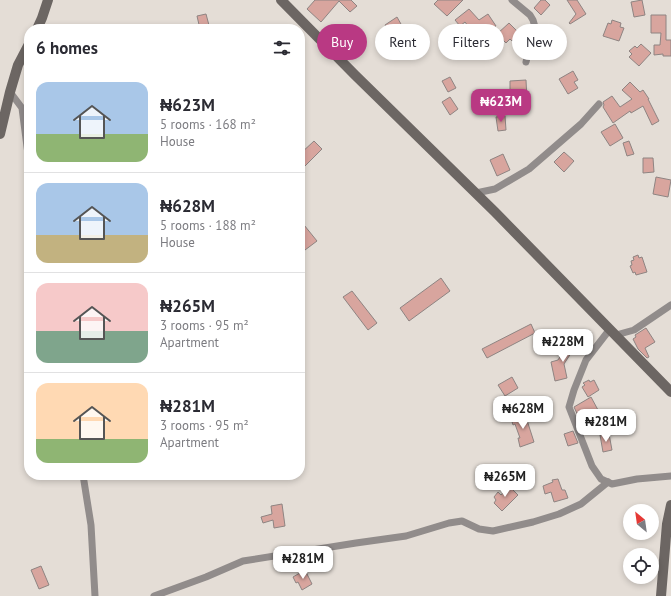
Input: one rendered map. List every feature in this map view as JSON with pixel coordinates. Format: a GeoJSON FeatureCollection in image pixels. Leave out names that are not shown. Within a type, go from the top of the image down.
{"type":"FeatureCollection","features":[{"type":"Feature","properties":{"kind":"street"},"geometry":{"type":"LineString","coordinates":[[39,24],[48,0]]}},
{"type":"Feature","properties":{"kind":"street"},"geometry":{"type":"LineString","coordinates":[[281,0],[304,24]]}},
{"type":"Feature","properties":{"kind":"street"},"geometry":{"type":"LineString","coordinates":[[512,0],[530,15],[535,27],[526,62]]}},
{"type":"Feature","properties":{"kind":"street"},"geometry":{"type":"LineString","coordinates":[[305,25],[354,75],[476,193],[671,392]]}},
{"type":"Feature","properties":{"kind":"street"},"geometry":{"type":"LineString","coordinates":[[0,134],[18,65],[24,54]]}},
{"type":"Feature","properties":{"kind":"street"},"geometry":{"type":"LineString","coordinates":[[10,92],[22,108],[24,123]]}},
{"type":"Feature","properties":{"kind":"street"},"geometry":{"type":"LineString","coordinates":[[476,193],[495,189],[529,169],[580,124],[599,104]]}},
{"type":"Feature","properties":{"kind":"street"},"geometry":{"type":"LineString","coordinates":[[671,305],[634,330],[613,332],[586,360],[569,407],[592,466],[601,479],[612,484],[637,479],[671,476]]}},
{"type":"Feature","properties":{"kind":"street"},"geometry":{"type":"LineString","coordinates":[[84,480],[91,525],[95,596]]}},
{"type":"Feature","properties":{"kind":"street"},"geometry":{"type":"LineString","coordinates":[[154,596],[206,577],[243,561],[406,536],[462,521],[479,529],[493,531],[533,522],[559,514],[581,504],[608,482]]}},
{"type":"Feature","properties":{"kind":"street"},"geometry":{"type":"LineString","coordinates":[[661,596],[667,524],[671,505]]}},
{"type":"Feature","properties":{"kind":"building"},"geometry":{"type":"Polygon","coordinates":[[[315,0],[351,0],[357,6],[350,12],[339,1],[321,22],[307,9],[315,0]]]}},
{"type":"Feature","properties":{"kind":"building"},"geometry":{"type":"Polygon","coordinates":[[[438,0],[463,0],[447,16],[434,4],[438,0]]]}},
{"type":"Feature","properties":{"kind":"building"},"geometry":{"type":"Polygon","coordinates":[[[541,0],[545,0],[550,5],[541,15],[534,8],[541,0]]]}},
{"type":"Feature","properties":{"kind":"building"},"geometry":{"type":"Polygon","coordinates":[[[567,0],[577,0],[586,14],[570,24],[569,23],[576,14],[567,0]]]}},
{"type":"Feature","properties":{"kind":"building"},"geometry":{"type":"Polygon","coordinates":[[[642,0],[645,15],[634,17],[631,2],[642,0]]]}},
{"type":"Feature","properties":{"kind":"building"},"geometry":{"type":"Polygon","coordinates":[[[469,9],[479,20],[488,14],[495,24],[466,24],[465,22],[458,24],[455,20],[469,9]]]}},
{"type":"Feature","properties":{"kind":"building"},"geometry":{"type":"Polygon","coordinates":[[[206,14],[209,24],[199,24],[197,16],[206,14]]]}},
{"type":"Feature","properties":{"kind":"building"},"geometry":{"type":"Polygon","coordinates":[[[651,15],[666,15],[666,40],[671,40],[671,56],[663,56],[663,54],[654,55],[654,45],[660,45],[661,33],[651,33],[651,15]]]}},
{"type":"Feature","properties":{"kind":"building"},"geometry":{"type":"Polygon","coordinates":[[[397,17],[401,24],[386,24],[397,17]]]}},
{"type":"Feature","properties":{"kind":"building"},"geometry":{"type":"Polygon","coordinates":[[[612,20],[621,23],[620,27],[624,28],[619,41],[603,36],[608,23],[611,24],[612,20]]]}},
{"type":"Feature","properties":{"kind":"building"},"geometry":{"type":"Polygon","coordinates":[[[509,23],[512,26],[512,41],[510,39],[506,43],[504,41],[504,28],[509,23]]]}},
{"type":"Feature","properties":{"kind":"building"},"geometry":{"type":"Polygon","coordinates":[[[641,44],[651,53],[639,66],[629,57],[632,54],[629,51],[635,46],[637,48],[641,44]]]}},
{"type":"Feature","properties":{"kind":"building"},"geometry":{"type":"Polygon","coordinates":[[[573,71],[578,80],[574,82],[578,88],[568,94],[559,79],[573,71]]]}},
{"type":"Feature","properties":{"kind":"building"},"geometry":{"type":"Polygon","coordinates":[[[450,77],[456,88],[448,92],[442,81],[450,77]]]}},
{"type":"Feature","properties":{"kind":"building"},"geometry":{"type":"Polygon","coordinates":[[[526,80],[527,101],[510,101],[510,81],[526,80]]]}},
{"type":"Feature","properties":{"kind":"building"},"geometry":{"type":"Polygon","coordinates":[[[630,82],[640,92],[643,90],[649,99],[659,121],[652,125],[643,106],[631,113],[630,111],[613,123],[603,107],[603,102],[612,96],[620,107],[632,99],[622,90],[630,82]]]}},
{"type":"Feature","properties":{"kind":"building"},"geometry":{"type":"Polygon","coordinates":[[[450,97],[458,109],[450,115],[442,102],[450,97]]]}},
{"type":"Feature","properties":{"kind":"building"},"geometry":{"type":"Polygon","coordinates":[[[505,116],[506,130],[498,131],[496,117],[505,116]]]}},
{"type":"Feature","properties":{"kind":"building"},"geometry":{"type":"Polygon","coordinates":[[[615,124],[623,138],[610,146],[601,132],[615,124]]]}},
{"type":"Feature","properties":{"kind":"building"},"geometry":{"type":"Polygon","coordinates":[[[314,141],[322,149],[305,166],[305,149],[314,141]]]}},
{"type":"Feature","properties":{"kind":"building"},"geometry":{"type":"Polygon","coordinates":[[[629,141],[634,154],[627,156],[623,143],[629,141]]]}},
{"type":"Feature","properties":{"kind":"building"},"geometry":{"type":"Polygon","coordinates":[[[564,152],[574,161],[564,172],[554,162],[564,152]]]}},
{"type":"Feature","properties":{"kind":"building"},"geometry":{"type":"Polygon","coordinates":[[[503,154],[510,170],[497,176],[490,160],[503,154]]]}},
{"type":"Feature","properties":{"kind":"building"},"geometry":{"type":"Polygon","coordinates":[[[643,158],[653,158],[654,172],[643,173],[643,158]]]}},
{"type":"Feature","properties":{"kind":"building"},"geometry":{"type":"Polygon","coordinates":[[[656,177],[671,180],[668,197],[653,194],[656,177]]]}},
{"type":"Feature","properties":{"kind":"building"},"geometry":{"type":"Polygon","coordinates":[[[305,226],[317,241],[305,250],[305,226]]]}},
{"type":"Feature","properties":{"kind":"building"},"geometry":{"type":"Polygon","coordinates":[[[638,255],[639,258],[642,257],[647,272],[636,275],[635,272],[633,273],[630,266],[632,265],[631,261],[634,260],[633,257],[638,255]]]}},
{"type":"Feature","properties":{"kind":"building"},"geometry":{"type":"Polygon","coordinates":[[[441,278],[450,291],[409,321],[400,308],[441,278]]]}},
{"type":"Feature","properties":{"kind":"building"},"geometry":{"type":"Polygon","coordinates":[[[352,291],[377,323],[368,330],[343,297],[352,291]]]}},
{"type":"Feature","properties":{"kind":"building"},"geometry":{"type":"Polygon","coordinates":[[[531,324],[535,333],[487,358],[482,349],[531,324]]]}},
{"type":"Feature","properties":{"kind":"building"},"geometry":{"type":"Polygon","coordinates":[[[646,328],[655,342],[645,348],[649,357],[647,358],[638,349],[633,339],[636,337],[635,335],[646,328]]]}},
{"type":"Feature","properties":{"kind":"building"},"geometry":{"type":"Polygon","coordinates":[[[571,340],[577,344],[564,364],[567,378],[555,381],[551,362],[558,360],[571,340]]]}},
{"type":"Feature","properties":{"kind":"building"},"geometry":{"type":"Polygon","coordinates":[[[512,377],[518,388],[505,396],[498,385],[512,377]]]}},
{"type":"Feature","properties":{"kind":"building"},"geometry":{"type":"Polygon","coordinates":[[[589,380],[590,382],[594,380],[599,390],[588,397],[582,387],[585,385],[583,383],[589,380]]]}},
{"type":"Feature","properties":{"kind":"building"},"geometry":{"type":"Polygon","coordinates":[[[591,397],[598,410],[580,420],[574,407],[591,397]]]}},
{"type":"Feature","properties":{"kind":"building"},"geometry":{"type":"Polygon","coordinates":[[[525,414],[534,442],[520,447],[518,438],[520,438],[511,418],[525,414]]]}},
{"type":"Feature","properties":{"kind":"building"},"geometry":{"type":"Polygon","coordinates":[[[573,431],[578,443],[568,446],[564,434],[573,431]]]}},
{"type":"Feature","properties":{"kind":"building"},"geometry":{"type":"Polygon","coordinates":[[[609,434],[612,450],[603,452],[600,435],[609,434]]]}},
{"type":"Feature","properties":{"kind":"building"},"geometry":{"type":"Polygon","coordinates":[[[558,479],[562,490],[565,490],[568,498],[554,502],[551,492],[545,494],[543,486],[553,482],[552,480],[558,479]]]}},
{"type":"Feature","properties":{"kind":"building"},"geometry":{"type":"Polygon","coordinates":[[[509,486],[518,495],[502,511],[494,503],[496,500],[494,497],[498,492],[501,495],[509,486]]]}},
{"type":"Feature","properties":{"kind":"building"},"geometry":{"type":"Polygon","coordinates":[[[282,504],[285,526],[274,528],[273,520],[263,523],[261,517],[272,514],[271,506],[282,504]]]}},
{"type":"Feature","properties":{"kind":"building"},"geometry":{"type":"Polygon","coordinates":[[[41,566],[49,585],[39,589],[31,570],[41,566]]]}},
{"type":"Feature","properties":{"kind":"building"},"geometry":{"type":"Polygon","coordinates":[[[305,570],[312,584],[302,590],[298,582],[296,583],[293,577],[305,570]]]}}]}
